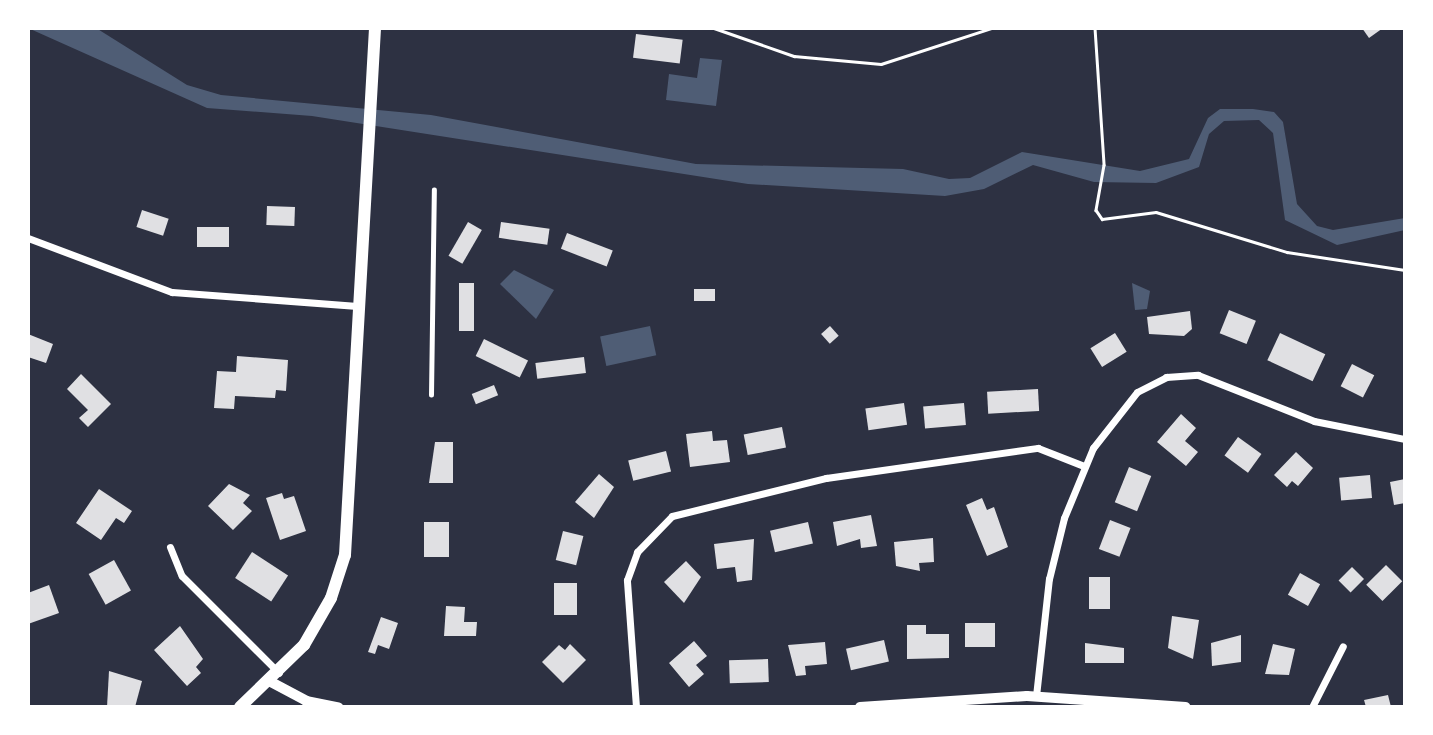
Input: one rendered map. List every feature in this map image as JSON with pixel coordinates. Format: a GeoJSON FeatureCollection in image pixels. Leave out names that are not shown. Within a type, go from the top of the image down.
{"type":"FeatureCollection","features":[{"type":"Feature","properties":{"kind":"main road"},"geometry":{"type":"LineString","coordinates":[[240,707],[275,678],[320,621],[345,555],[362,306],[375,28]]}},
{"type":"Feature","properties":{"kind":"street"},"geometry":{"type":"LineString","coordinates":[[28,238],[172,292],[362,306]]}},
{"type":"Feature","properties":{"kind":"street"},"geometry":{"type":"LineString","coordinates":[[1036,696],[1051,567],[1084,466],[1138,392],[1178,375],[1217,379],[1327,425],[1405,439]]}},
{"type":"Feature","properties":{"kind":"street"},"geometry":{"type":"LineString","coordinates":[[636,707],[627,580],[637,552],[672,516],[826,478],[1038,448],[1084,466]]}},
{"type":"Feature","properties":{"kind":"street"},"geometry":{"type":"LineString","coordinates":[[170,547],[182,576],[275,678],[306,701],[338,707]]}},
{"type":"Feature","properties":{"kind":"street"},"geometry":{"type":"LineString","coordinates":[[1312,707],[1343,646]]}},
{"type":"Feature","properties":{"kind":"street"},"geometry":{"type":"LineString","coordinates":[[860,707],[1036,696],[1186,707]]}},
{"type":"Feature","properties":{"kind":"lane"},"geometry":{"type":"LineString","coordinates":[[431,395],[434,190]]}},
{"type":"Feature","properties":{"kind":"path"},"geometry":{"type":"LineString","coordinates":[[714,28],[794,56],[881,64],[992,28]]}},
{"type":"Feature","properties":{"kind":"path"},"geometry":{"type":"LineString","coordinates":[[1095,28],[1104,165],[1096,210],[1102,219],[1156,212],[1287,252],[1405,270]]}},
{"type":"Feature","properties":{"kind":"water"},"geometry":{"type":"Polygon","coordinates":[[[28,28],[96,28],[187,85],[221,95],[431,115],[696,164],[903,169],[949,179],[970,178],[1022,152],[1140,171],[1189,159],[1208,118],[1220,109],[1274,112],[1283,122],[1297,204],[1317,226],[1333,230],[1405,218],[1405,230],[1337,245],[1285,220],[1273,133],[1259,120],[1224,121],[1209,134],[1199,167],[1156,183],[1094,182],[1033,165],[984,189],[945,196],[748,184],[312,116],[207,108],[28,28]]]}},
{"type":"Feature","properties":{"kind":"water"},"geometry":{"type":"Polygon","coordinates":[[[700,58],[722,60],[716,106],[666,100],[669,74],[697,78],[700,58]]]}},
{"type":"Feature","properties":{"kind":"water"},"geometry":{"type":"Polygon","coordinates":[[[514,270],[554,290],[536,319],[500,284],[514,270]]]}},
{"type":"Feature","properties":{"kind":"water"},"geometry":{"type":"Polygon","coordinates":[[[1132,283],[1150,291],[1147,309],[1135,310],[1132,283]]]}},
{"type":"Feature","properties":{"kind":"water"},"geometry":{"type":"Polygon","coordinates":[[[650,326],[656,355],[606,366],[600,337],[650,326]]]}},
{"type":"Feature","properties":{"kind":"building"},"geometry":{"type":"Polygon","coordinates":[[[1362,28],[1383,28],[1369,38],[1362,28]]]}},
{"type":"Feature","properties":{"kind":"building"},"geometry":{"type":"Polygon","coordinates":[[[636,34],[683,40],[680,64],[633,58],[636,34]]]}},
{"type":"Feature","properties":{"kind":"building"},"geometry":{"type":"Polygon","coordinates":[[[267,206],[295,207],[294,226],[266,225],[267,206]]]}},
{"type":"Feature","properties":{"kind":"building"},"geometry":{"type":"Polygon","coordinates":[[[142,210],[169,219],[163,236],[136,227],[142,210]]]}},
{"type":"Feature","properties":{"kind":"building"},"geometry":{"type":"Polygon","coordinates":[[[468,222],[482,230],[462,264],[448,256],[468,222]]]}},
{"type":"Feature","properties":{"kind":"building"},"geometry":{"type":"Polygon","coordinates":[[[501,222],[550,229],[547,245],[499,238],[501,222]]]}},
{"type":"Feature","properties":{"kind":"building"},"geometry":{"type":"Polygon","coordinates":[[[197,227],[229,227],[229,247],[197,247],[197,227]]]}},
{"type":"Feature","properties":{"kind":"building"},"geometry":{"type":"Polygon","coordinates":[[[567,233],[613,251],[607,266],[561,249],[567,233]]]}},
{"type":"Feature","properties":{"kind":"building"},"geometry":{"type":"Polygon","coordinates":[[[459,283],[474,283],[474,331],[459,331],[459,283]]]}},
{"type":"Feature","properties":{"kind":"building"},"geometry":{"type":"Polygon","coordinates":[[[694,289],[715,289],[715,301],[694,301],[694,289]]]}},
{"type":"Feature","properties":{"kind":"building"},"geometry":{"type":"Polygon","coordinates":[[[1229,310],[1256,321],[1247,344],[1220,333],[1229,310]]]}},
{"type":"Feature","properties":{"kind":"building"},"geometry":{"type":"Polygon","coordinates":[[[1190,311],[1192,329],[1184,336],[1149,334],[1147,317],[1190,311]]]}},
{"type":"Feature","properties":{"kind":"building"},"geometry":{"type":"Polygon","coordinates":[[[830,326],[839,336],[830,344],[821,334],[830,326]]]}},
{"type":"Feature","properties":{"kind":"building"},"geometry":{"type":"Polygon","coordinates":[[[1115,333],[1127,352],[1102,367],[1090,348],[1115,333]]]}},
{"type":"Feature","properties":{"kind":"building"},"geometry":{"type":"Polygon","coordinates":[[[1280,333],[1325,354],[1313,381],[1267,360],[1280,333]]]}},
{"type":"Feature","properties":{"kind":"building"},"geometry":{"type":"Polygon","coordinates":[[[28,334],[53,344],[46,363],[28,357],[28,334]]]}},
{"type":"Feature","properties":{"kind":"building"},"geometry":{"type":"Polygon","coordinates":[[[484,339],[528,360],[520,378],[476,356],[484,339]]]}},
{"type":"Feature","properties":{"kind":"building"},"geometry":{"type":"Polygon","coordinates":[[[237,356],[288,360],[286,391],[276,390],[275,398],[235,396],[234,409],[214,408],[217,371],[236,372],[237,356]]]}},
{"type":"Feature","properties":{"kind":"building"},"geometry":{"type":"Polygon","coordinates":[[[584,357],[586,373],[537,379],[535,363],[584,357]]]}},
{"type":"Feature","properties":{"kind":"building"},"geometry":{"type":"Polygon","coordinates":[[[1352,364],[1374,375],[1363,398],[1341,386],[1352,364]]]}},
{"type":"Feature","properties":{"kind":"building"},"geometry":{"type":"Polygon","coordinates":[[[81,374],[111,404],[88,427],[79,418],[88,410],[67,389],[81,374]]]}},
{"type":"Feature","properties":{"kind":"building"},"geometry":{"type":"Polygon","coordinates":[[[494,385],[498,395],[476,404],[472,394],[494,385]]]}},
{"type":"Feature","properties":{"kind":"building"},"geometry":{"type":"Polygon","coordinates":[[[1038,389],[1039,411],[988,414],[987,392],[1038,389]]]}},
{"type":"Feature","properties":{"kind":"building"},"geometry":{"type":"Polygon","coordinates":[[[904,403],[907,425],[868,430],[865,408],[904,403]]]}},
{"type":"Feature","properties":{"kind":"building"},"geometry":{"type":"Polygon","coordinates":[[[964,403],[966,425],[925,428],[923,407],[964,403]]]}},
{"type":"Feature","properties":{"kind":"building"},"geometry":{"type":"Polygon","coordinates":[[[1181,414],[1196,428],[1185,441],[1198,452],[1186,466],[1157,442],[1181,414]]]}},
{"type":"Feature","properties":{"kind":"building"},"geometry":{"type":"Polygon","coordinates":[[[782,427],[786,448],[748,455],[744,434],[782,427]]]}},
{"type":"Feature","properties":{"kind":"building"},"geometry":{"type":"Polygon","coordinates":[[[712,431],[713,441],[727,440],[730,462],[690,467],[686,434],[712,431]]]}},
{"type":"Feature","properties":{"kind":"building"},"geometry":{"type":"Polygon","coordinates":[[[1238,437],[1261,454],[1248,473],[1224,456],[1238,437]]]}},
{"type":"Feature","properties":{"kind":"building"},"geometry":{"type":"Polygon","coordinates":[[[435,442],[453,442],[453,483],[429,483],[435,442]]]}},
{"type":"Feature","properties":{"kind":"building"},"geometry":{"type":"Polygon","coordinates":[[[666,451],[671,471],[633,481],[628,460],[666,451]]]}},
{"type":"Feature","properties":{"kind":"building"},"geometry":{"type":"Polygon","coordinates":[[[1296,452],[1313,468],[1298,486],[1292,481],[1287,487],[1274,475],[1296,452]]]}},
{"type":"Feature","properties":{"kind":"building"},"geometry":{"type":"Polygon","coordinates":[[[1129,467],[1151,476],[1137,511],[1115,502],[1129,467]]]}},
{"type":"Feature","properties":{"kind":"building"},"geometry":{"type":"Polygon","coordinates":[[[599,474],[614,487],[594,518],[575,502],[599,474]]]}},
{"type":"Feature","properties":{"kind":"building"},"geometry":{"type":"Polygon","coordinates":[[[1370,475],[1372,498],[1341,501],[1339,478],[1370,475]]]}},
{"type":"Feature","properties":{"kind":"building"},"geometry":{"type":"Polygon","coordinates":[[[1405,479],[1405,503],[1394,505],[1390,482],[1405,479]]]}},
{"type":"Feature","properties":{"kind":"building"},"geometry":{"type":"Polygon","coordinates":[[[229,484],[250,495],[243,503],[252,511],[233,530],[208,506],[229,484]]]}},
{"type":"Feature","properties":{"kind":"building"},"geometry":{"type":"Polygon","coordinates":[[[99,489],[132,511],[124,523],[116,518],[101,540],[76,523],[99,489]]]}},
{"type":"Feature","properties":{"kind":"building"},"geometry":{"type":"Polygon","coordinates":[[[282,493],[284,499],[294,496],[306,531],[280,540],[266,498],[282,493]]]}},
{"type":"Feature","properties":{"kind":"building"},"geometry":{"type":"Polygon","coordinates":[[[982,498],[987,510],[994,507],[1008,547],[987,556],[966,505],[982,498]]]}},
{"type":"Feature","properties":{"kind":"building"},"geometry":{"type":"Polygon","coordinates":[[[871,515],[877,546],[861,548],[860,539],[837,546],[833,522],[871,515]]]}},
{"type":"Feature","properties":{"kind":"building"},"geometry":{"type":"Polygon","coordinates":[[[1110,520],[1131,528],[1119,557],[1099,549],[1110,520]]]}},
{"type":"Feature","properties":{"kind":"building"},"geometry":{"type":"Polygon","coordinates":[[[424,522],[449,522],[449,557],[424,557],[424,522]]]}},
{"type":"Feature","properties":{"kind":"building"},"geometry":{"type":"Polygon","coordinates":[[[808,522],[813,543],[775,552],[770,531],[808,522]]]}},
{"type":"Feature","properties":{"kind":"building"},"geometry":{"type":"Polygon","coordinates":[[[563,531],[583,536],[576,565],[556,560],[563,531]]]}},
{"type":"Feature","properties":{"kind":"building"},"geometry":{"type":"Polygon","coordinates":[[[933,538],[934,562],[919,563],[920,571],[896,566],[894,542],[933,538]]]}},
{"type":"Feature","properties":{"kind":"building"},"geometry":{"type":"Polygon","coordinates":[[[754,539],[752,580],[737,582],[735,567],[717,569],[714,544],[754,539]]]}},
{"type":"Feature","properties":{"kind":"building"},"geometry":{"type":"Polygon","coordinates":[[[252,552],[288,575],[271,601],[235,578],[252,552]]]}},
{"type":"Feature","properties":{"kind":"building"},"geometry":{"type":"Polygon","coordinates":[[[114,560],[131,591],[106,605],[89,574],[114,560]]]}},
{"type":"Feature","properties":{"kind":"building"},"geometry":{"type":"Polygon","coordinates":[[[686,561],[701,577],[684,603],[664,582],[686,561]]]}},
{"type":"Feature","properties":{"kind":"building"},"geometry":{"type":"Polygon","coordinates":[[[1386,565],[1402,581],[1382,601],[1366,585],[1386,565]]]}},
{"type":"Feature","properties":{"kind":"building"},"geometry":{"type":"Polygon","coordinates":[[[1352,567],[1364,579],[1351,592],[1339,580],[1352,567]]]}},
{"type":"Feature","properties":{"kind":"building"},"geometry":{"type":"Polygon","coordinates":[[[1300,573],[1320,584],[1308,606],[1288,595],[1300,573]]]}},
{"type":"Feature","properties":{"kind":"building"},"geometry":{"type":"Polygon","coordinates":[[[1089,577],[1110,577],[1110,609],[1089,609],[1089,577]]]}},
{"type":"Feature","properties":{"kind":"building"},"geometry":{"type":"Polygon","coordinates":[[[554,583],[577,583],[577,615],[554,615],[554,583]]]}},
{"type":"Feature","properties":{"kind":"building"},"geometry":{"type":"Polygon","coordinates":[[[49,585],[59,613],[28,624],[28,593],[49,585]]]}},
{"type":"Feature","properties":{"kind":"building"},"geometry":{"type":"Polygon","coordinates":[[[446,606],[465,607],[464,622],[477,622],[476,636],[444,636],[446,606]]]}},
{"type":"Feature","properties":{"kind":"building"},"geometry":{"type":"Polygon","coordinates":[[[1172,616],[1199,620],[1193,659],[1168,648],[1172,616]]]}},
{"type":"Feature","properties":{"kind":"building"},"geometry":{"type":"Polygon","coordinates":[[[381,617],[398,623],[389,649],[378,645],[375,654],[368,652],[381,617]]]}},
{"type":"Feature","properties":{"kind":"building"},"geometry":{"type":"Polygon","coordinates":[[[965,623],[995,623],[995,647],[965,647],[965,623]]]}},
{"type":"Feature","properties":{"kind":"building"},"geometry":{"type":"Polygon","coordinates":[[[907,625],[926,625],[926,634],[949,634],[949,658],[907,659],[907,625]]]}},
{"type":"Feature","properties":{"kind":"building"},"geometry":{"type":"Polygon","coordinates":[[[180,626],[203,659],[196,667],[201,673],[187,686],[154,650],[180,626]]]}},
{"type":"Feature","properties":{"kind":"building"},"geometry":{"type":"Polygon","coordinates":[[[1241,635],[1241,662],[1212,666],[1211,643],[1241,635]]]}},
{"type":"Feature","properties":{"kind":"building"},"geometry":{"type":"Polygon","coordinates":[[[884,640],[889,661],[851,670],[846,649],[884,640]]]}},
{"type":"Feature","properties":{"kind":"building"},"geometry":{"type":"Polygon","coordinates":[[[694,641],[707,656],[696,665],[704,674],[689,687],[669,663],[694,641]]]}},
{"type":"Feature","properties":{"kind":"building"},"geometry":{"type":"Polygon","coordinates":[[[825,642],[827,664],[805,666],[806,675],[796,676],[788,645],[825,642]]]}},
{"type":"Feature","properties":{"kind":"building"},"geometry":{"type":"Polygon","coordinates":[[[1085,643],[1124,648],[1124,663],[1085,663],[1085,643]]]}},
{"type":"Feature","properties":{"kind":"building"},"geometry":{"type":"Polygon","coordinates":[[[570,644],[586,660],[563,683],[542,662],[559,645],[565,650],[570,644]]]}},
{"type":"Feature","properties":{"kind":"building"},"geometry":{"type":"Polygon","coordinates":[[[1273,644],[1295,649],[1289,675],[1265,674],[1273,644]]]}},
{"type":"Feature","properties":{"kind":"building"},"geometry":{"type":"Polygon","coordinates":[[[768,659],[769,682],[730,683],[729,660],[768,659]]]}},
{"type":"Feature","properties":{"kind":"building"},"geometry":{"type":"Polygon","coordinates":[[[109,671],[142,681],[135,707],[107,707],[109,671]]]}},
{"type":"Feature","properties":{"kind":"building"},"geometry":{"type":"Polygon","coordinates":[[[1388,695],[1391,707],[1366,707],[1364,700],[1388,695]]]}}]}
